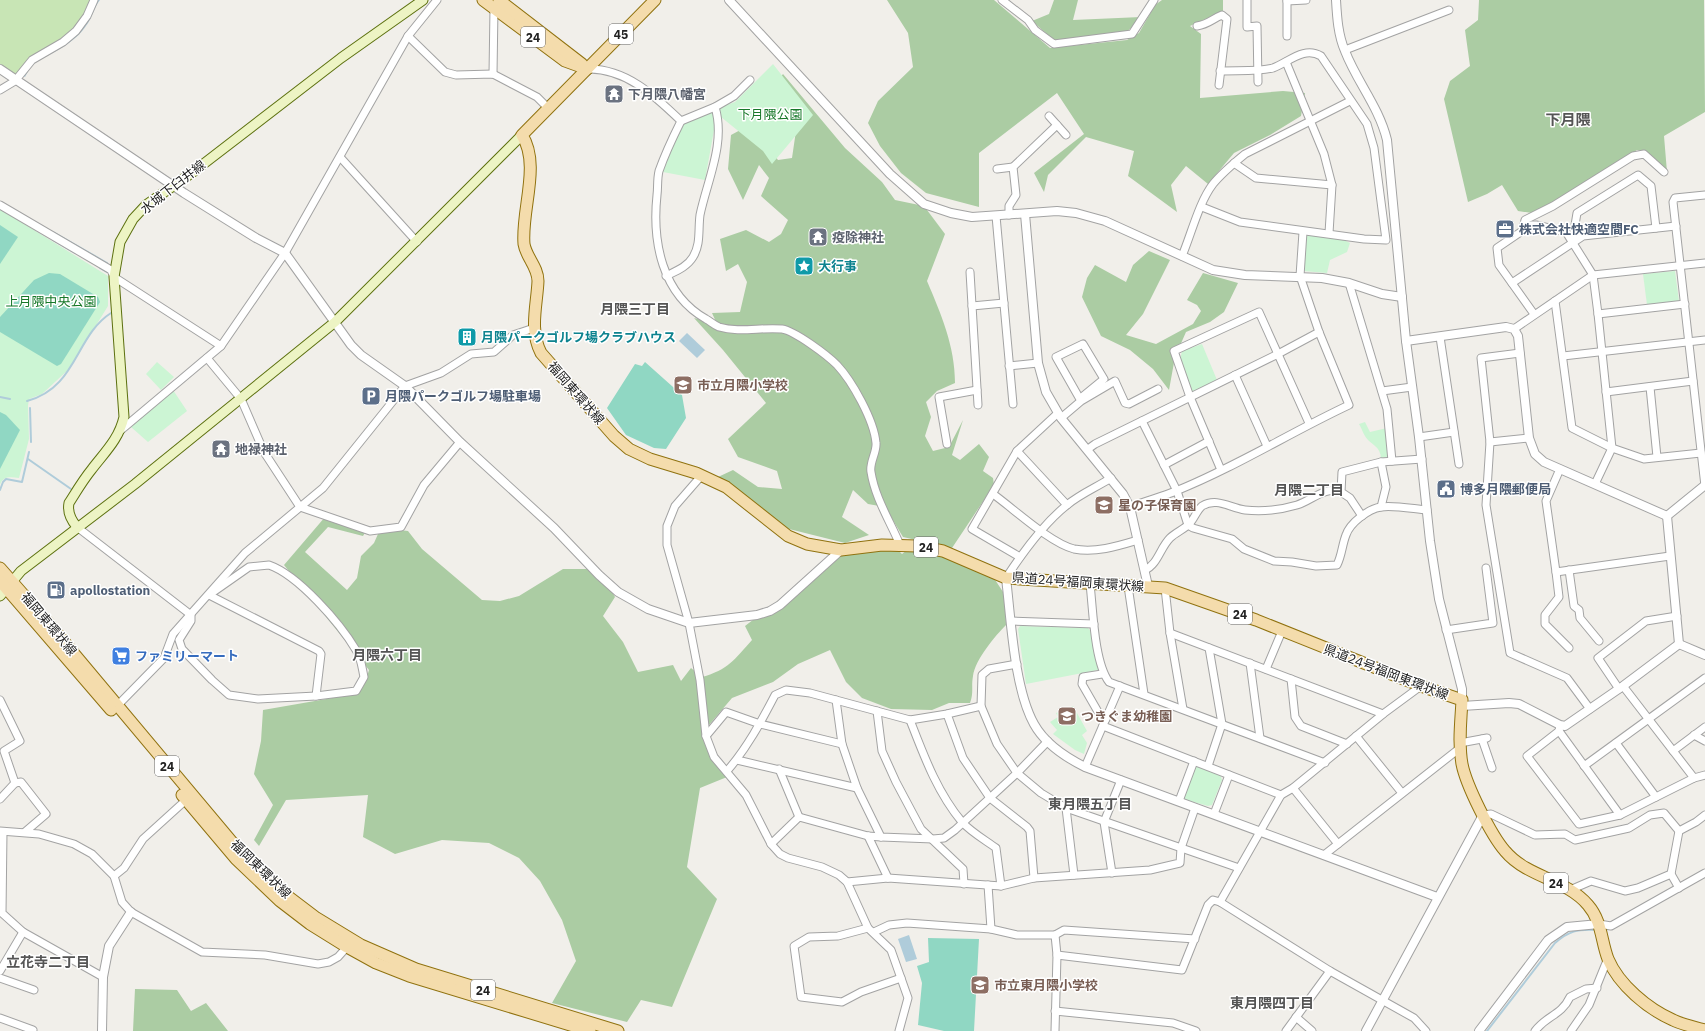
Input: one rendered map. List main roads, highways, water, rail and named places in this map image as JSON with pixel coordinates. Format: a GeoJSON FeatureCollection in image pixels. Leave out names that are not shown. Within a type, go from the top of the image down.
{"type":"FeatureCollection","features":[{"type":"Feature","properties":{"kind":"main road","name":"水城下臼井線"},"geometry":{"type":"LineString","coordinates":[[77,527],[71,520],[68,509],[69,503],[121,430],[124,404],[114,277],[120,242],[127,229],[146,205],[353,49],[423,0]]}},
{"type":"Feature","properties":{"kind":"main road","name":"24"},"geometry":{"type":"LineString","coordinates":[[483,0],[496,4],[565,61],[587,69]]}},
{"type":"Feature","properties":{"kind":"main road","name":"45"},"geometry":{"type":"LineString","coordinates":[[587,69],[655,0]]}},
{"type":"Feature","properties":{"kind":"main road"},"geometry":{"type":"LineString","coordinates":[[5,587],[21,571],[135,484],[335,322],[417,242],[587,69]]}},
{"type":"Feature","properties":{"kind":"main road","name":"福岡東環状線"},"geometry":{"type":"LineString","coordinates":[[522,136],[530,152],[529,186],[524,235],[526,253],[537,274],[534,338],[541,353],[629,449],[650,458],[702,475]]}},
{"type":"Feature","properties":{"kind":"main road","name":"県道24号福岡東環状線"},"geometry":{"type":"LineString","coordinates":[[702,475],[726,487],[788,536],[807,544],[840,550],[900,545],[943,551],[1006,578],[1165,588],[1282,631],[1462,703],[1460,745],[1462,765],[1483,815],[1505,851],[1526,868],[1570,890],[1588,905],[1599,924],[1608,958],[1616,975],[1640,998],[1658,1012],[1674,1021],[1705,1030]]}},
{"type":"Feature","properties":{"kind":"main road","name":"福岡東環状線"},"geometry":{"type":"LineString","coordinates":[[0,568],[5,587],[236,859],[280,901],[310,924],[347,947],[376,962],[409,976],[590,1031]]}},
{"type":"Feature","properties":{"kind":"main road","name":"福岡東環状線"},"geometry":{"type":"LineString","coordinates":[[5,587],[117,706],[242,854],[286,895],[315,918],[361,945],[416,969],[618,1031]]}},
{"type":"Feature","properties":{"kind":"water"},"geometry":{"type":"Polygon","coordinates":[[[96,0],[100,0],[88,23],[76,38],[31,66],[25,77],[22,75],[29,65],[64,43],[96,0]]]}},
{"type":"Feature","properties":{"kind":"water"},"geometry":{"type":"Polygon","coordinates":[[[687,333],[705,350],[697,358],[679,341],[687,333]]]}},
{"type":"Feature","properties":{"kind":"water"},"geometry":{"type":"Polygon","coordinates":[[[909,935],[917,959],[906,962],[898,939],[909,935]]]}},
{"type":"Feature","properties":{"kind":"waterway"},"geometry":{"type":"LineString","coordinates":[[53,232],[107,263]]}},
{"type":"Feature","properties":{"kind":"waterway"},"geometry":{"type":"LineString","coordinates":[[53,240],[75,253]]}},
{"type":"Feature","properties":{"kind":"waterway"},"geometry":{"type":"LineString","coordinates":[[100,268],[107,272]]}},
{"type":"Feature","properties":{"kind":"waterway"},"geometry":{"type":"LineString","coordinates":[[27,401],[43,394],[56,385],[66,374],[99,323],[111,313]]}},
{"type":"Feature","properties":{"kind":"waterway"},"geometry":{"type":"LineString","coordinates":[[0,397],[10,399]]}},
{"type":"Feature","properties":{"kind":"waterway"},"geometry":{"type":"LineString","coordinates":[[30,408],[31,442]]}},
{"type":"Feature","properties":{"kind":"waterway"},"geometry":{"type":"LineString","coordinates":[[0,490],[6,479],[22,482],[29,452]]}},
{"type":"Feature","properties":{"kind":"waterway"},"geometry":{"type":"LineString","coordinates":[[28,459],[71,489]]}},
{"type":"Feature","properties":{"kind":"waterway"},"geometry":{"type":"LineString","coordinates":[[1604,930],[1613,928]]}},
{"type":"Feature","properties":{"kind":"waterway"},"geometry":{"type":"LineString","coordinates":[[1487,1031],[1555,943],[1569,933],[1584,930],[1596,930]]}},
{"type":"Feature","properties":{"kind":"place","name":"下月隈八幡宮"},"geometry":{"type":"Point","coordinates":[614,94]}},
{"type":"Feature","properties":{"kind":"place","name":"株式会社快適空間FC"},"geometry":{"type":"Point","coordinates":[1505,229]}},
{"type":"Feature","properties":{"kind":"place","name":"疫除神社"},"geometry":{"type":"Point","coordinates":[818,237]}},
{"type":"Feature","properties":{"kind":"place","name":"大行事"},"geometry":{"type":"Point","coordinates":[804,266]}},
{"type":"Feature","properties":{"kind":"place","name":"月隈パークゴルフ場クラブハウス"},"geometry":{"type":"Point","coordinates":[467,337]}},
{"type":"Feature","properties":{"kind":"place","name":"市立月隈小学校"},"geometry":{"type":"Point","coordinates":[683,385]}},
{"type":"Feature","properties":{"kind":"place","name":"月隈パークゴルフ場駐車場"},"geometry":{"type":"Point","coordinates":[371,396]}},
{"type":"Feature","properties":{"kind":"place","name":"地禄神社"},"geometry":{"type":"Point","coordinates":[221,449]}},
{"type":"Feature","properties":{"kind":"place","name":"博多月隈郵便局"},"geometry":{"type":"Point","coordinates":[1446,489]}},
{"type":"Feature","properties":{"kind":"place","name":"星の子保育園"},"geometry":{"type":"Point","coordinates":[1104,505]}},
{"type":"Feature","properties":{"kind":"place","name":"apollostation"},"geometry":{"type":"Point","coordinates":[56,590]}},
{"type":"Feature","properties":{"kind":"place","name":"ファミリーマート"},"geometry":{"type":"Point","coordinates":[121,656]}},
{"type":"Feature","properties":{"kind":"place","name":"つきぐま幼稚園"},"geometry":{"type":"Point","coordinates":[1067,716]}},
{"type":"Feature","properties":{"kind":"place","name":"市立東月隈小学校"},"geometry":{"type":"Point","coordinates":[980,985]}},
{"type":"Feature","properties":{"kind":"district","name":"下月隈"},"geometry":{"type":"Point","coordinates":[1568,119]}},
{"type":"Feature","properties":{"kind":"district","name":"月隈三丁目"},"geometry":{"type":"Point","coordinates":[635,309]}},
{"type":"Feature","properties":{"kind":"district","name":"月隈二丁目"},"geometry":{"type":"Point","coordinates":[1309,490]}},
{"type":"Feature","properties":{"kind":"district","name":"月隈六丁目"},"geometry":{"type":"Point","coordinates":[387,655]}},
{"type":"Feature","properties":{"kind":"district","name":"東月隈五丁目"},"geometry":{"type":"Point","coordinates":[1090,804]}},
{"type":"Feature","properties":{"kind":"district","name":"立花寺二丁目"},"geometry":{"type":"Point","coordinates":[48,962]}},
{"type":"Feature","properties":{"kind":"district","name":"東月隈四丁目"},"geometry":{"type":"Point","coordinates":[1272,1003]}},
{"type":"Feature","properties":{"kind":"park label","name":"下月隈公園"},"geometry":{"type":"Point","coordinates":[770,114]}},
{"type":"Feature","properties":{"kind":"park label","name":"上月隈中央公園"},"geometry":{"type":"Point","coordinates":[51,301]}}]}
